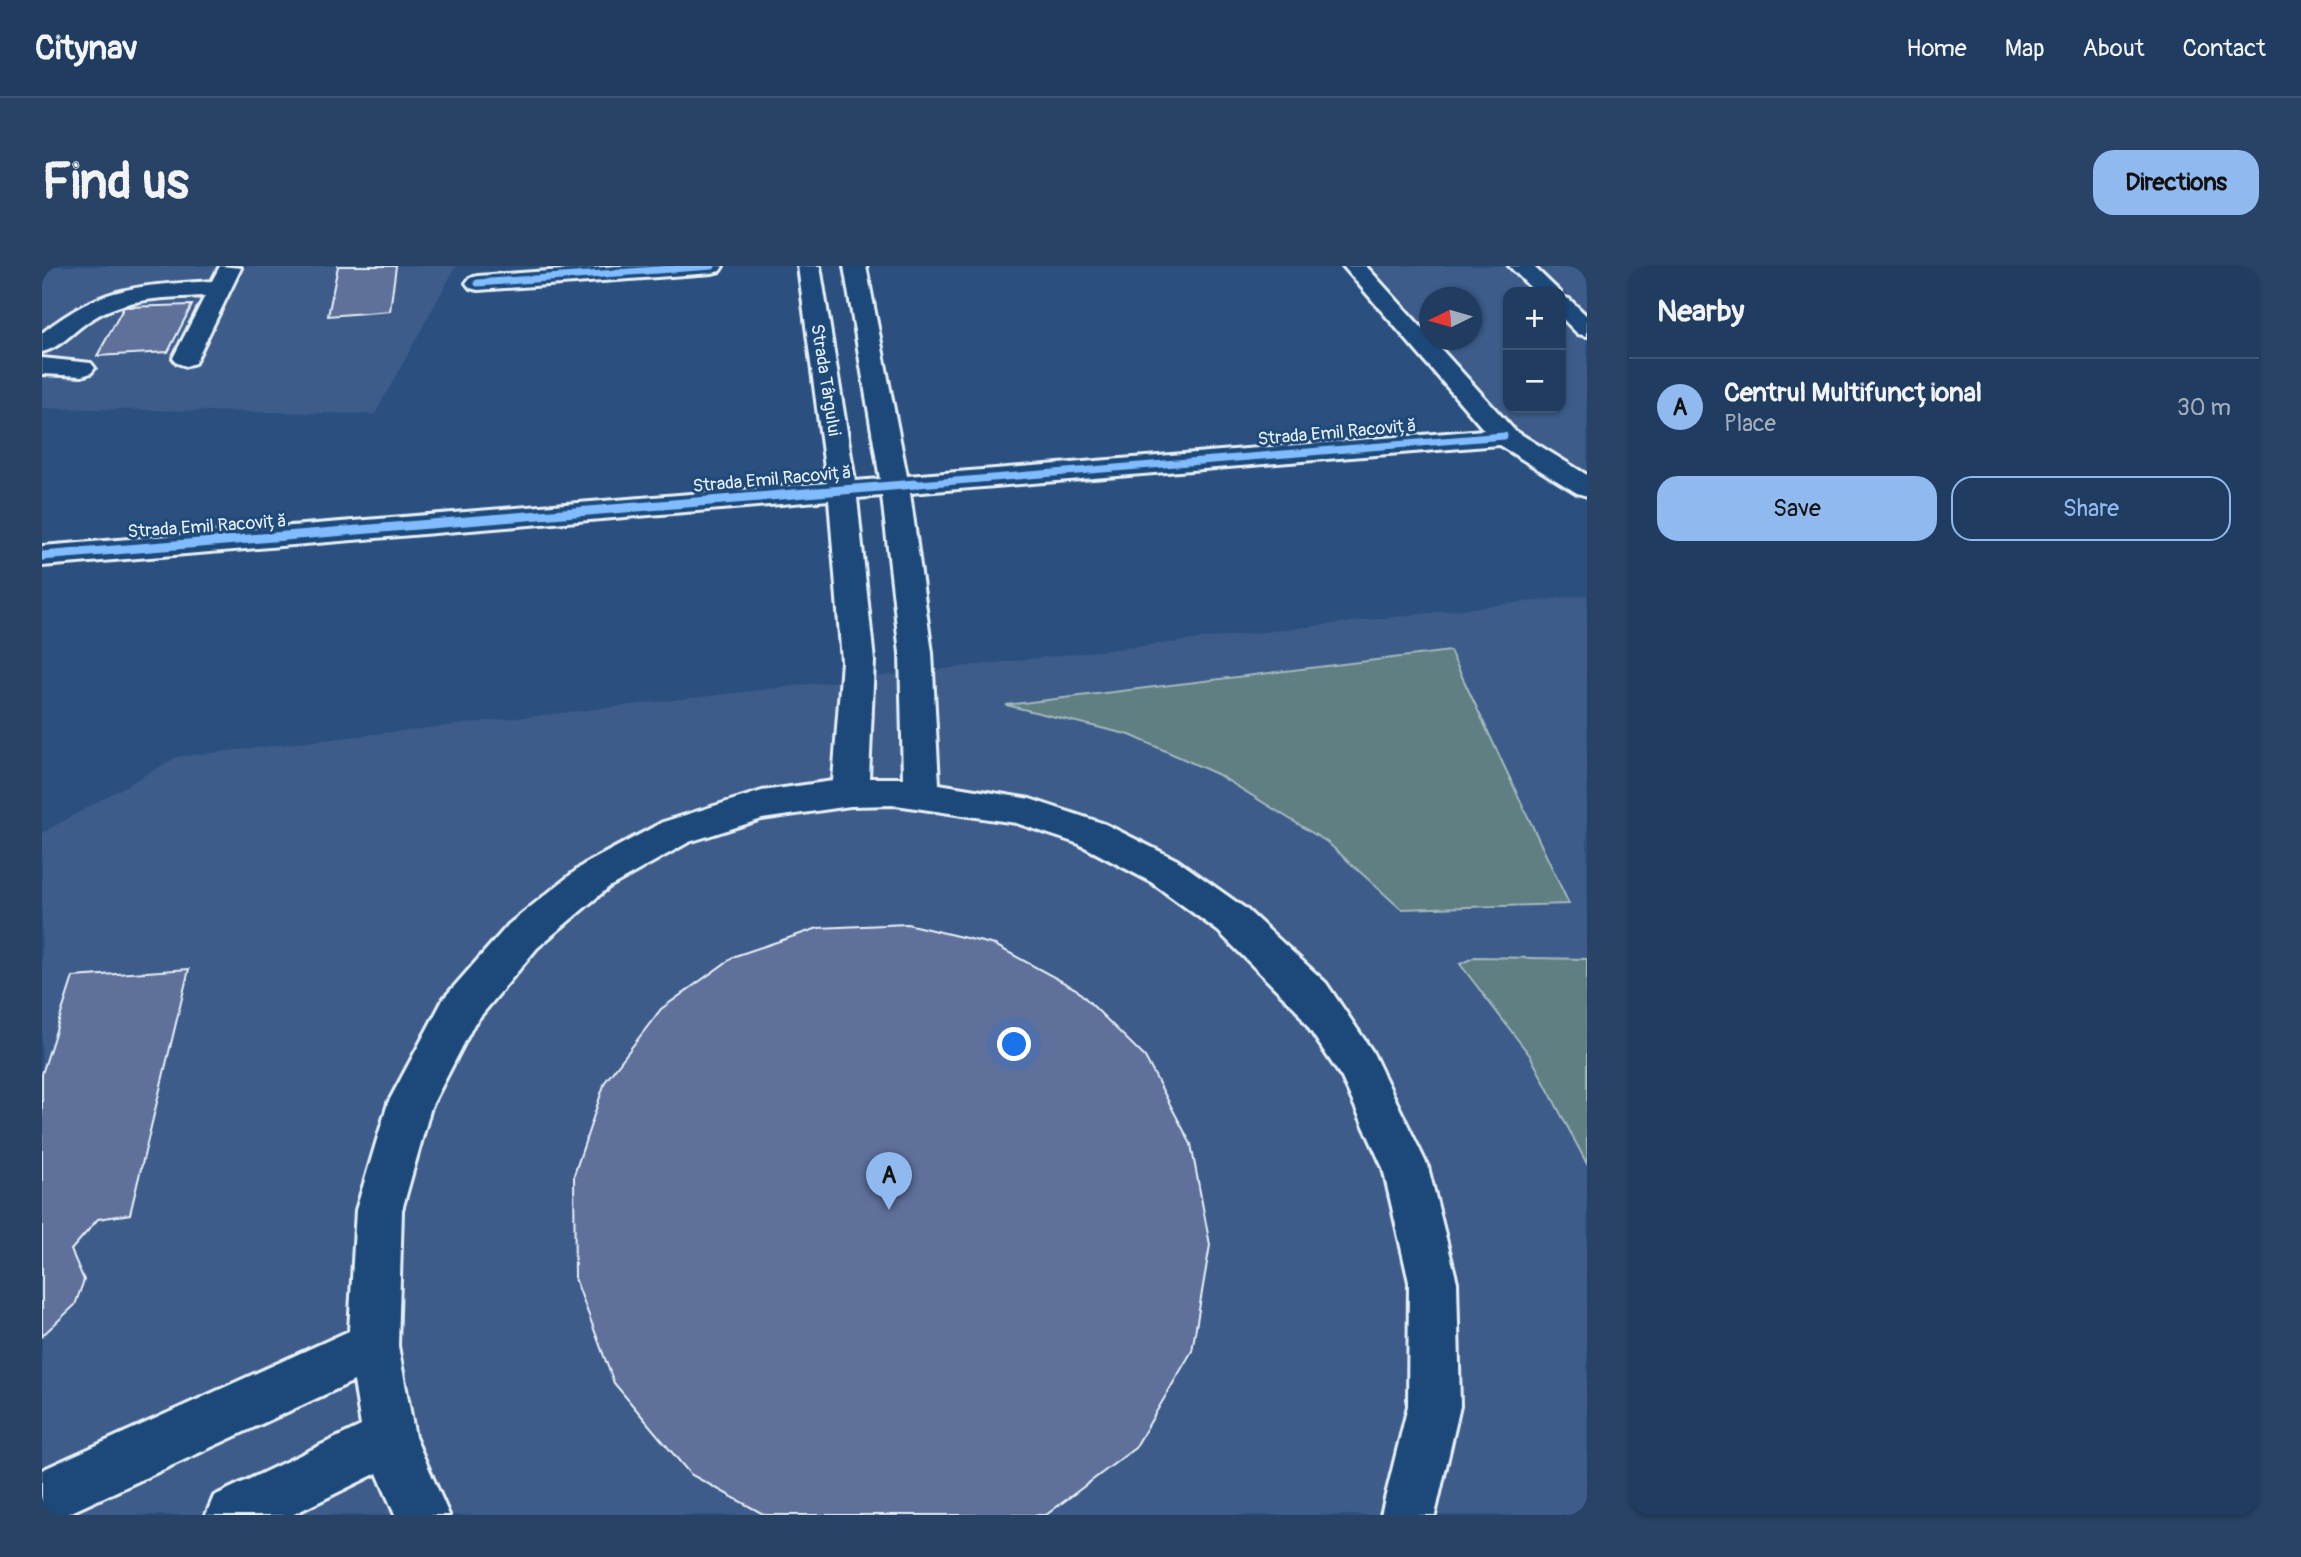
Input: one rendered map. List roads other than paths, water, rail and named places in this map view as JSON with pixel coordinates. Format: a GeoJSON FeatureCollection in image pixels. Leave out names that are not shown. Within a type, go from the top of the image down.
{"type":"FeatureCollection","features":[{"type":"Feature","properties":{"kind":"street"},"geometry":{"type":"LineString","coordinates":[[186,358],[231,266]]}},
{"type":"Feature","properties":{"kind":"street"},"geometry":{"type":"LineString","coordinates":[[478,283],[712,266]]}},
{"type":"Feature","properties":{"kind":"street","name":"Strada Târgului"},"geometry":{"type":"LineString","coordinates":[[809,266],[842,490],[858,661],[850,792]]}},
{"type":"Feature","properties":{"kind":"street"},"geometry":{"type":"LineString","coordinates":[[855,266],[895,486],[916,653],[921,794]]}},
{"type":"Feature","properties":{"kind":"street"},"geometry":{"type":"LineString","coordinates":[[1354,266],[1504,436],[1587,487]]}},
{"type":"Feature","properties":{"kind":"street"},"geometry":{"type":"LineString","coordinates":[[1520,266],[1543,287]]}},
{"type":"Feature","properties":{"kind":"street"},"geometry":{"type":"LineString","coordinates":[[42,345],[90,309],[110,301],[151,292],[220,288]]}},
{"type":"Feature","properties":{"kind":"street"},"geometry":{"type":"LineString","coordinates":[[1566,311],[1585,338]]}},
{"type":"Feature","properties":{"kind":"street"},"geometry":{"type":"LineString","coordinates":[[42,366],[82,368]]}},
{"type":"Feature","properties":{"kind":"street","name":"Strada Emil Racoviță"},"geometry":{"type":"LineString","coordinates":[[42,556],[1504,436]]}},
{"type":"Feature","properties":{"kind":"street"},"geometry":{"type":"LineString","coordinates":[[422,1515],[389,1440],[373,1346],[379,1210],[410,1103],[459,1011],[523,936],[596,876],[676,832],[762,805],[850,792],[921,794],[1017,809],[1092,834],[1152,865],[1232,920],[1311,996],[1357,1065],[1405,1167],[1433,1282],[1434,1406],[1408,1515]]}},
{"type":"Feature","properties":{"kind":"street"},"geometry":{"type":"LineString","coordinates":[[42,1498],[373,1346]]}},
{"type":"Feature","properties":{"kind":"street"},"geometry":{"type":"LineString","coordinates":[[233,1515],[389,1440]]}},
{"type":"Feature","properties":{"kind":"place","name":"Centrul Multifuncțional"},"geometry":{"type":"Point","coordinates":[889,1210]}}]}
